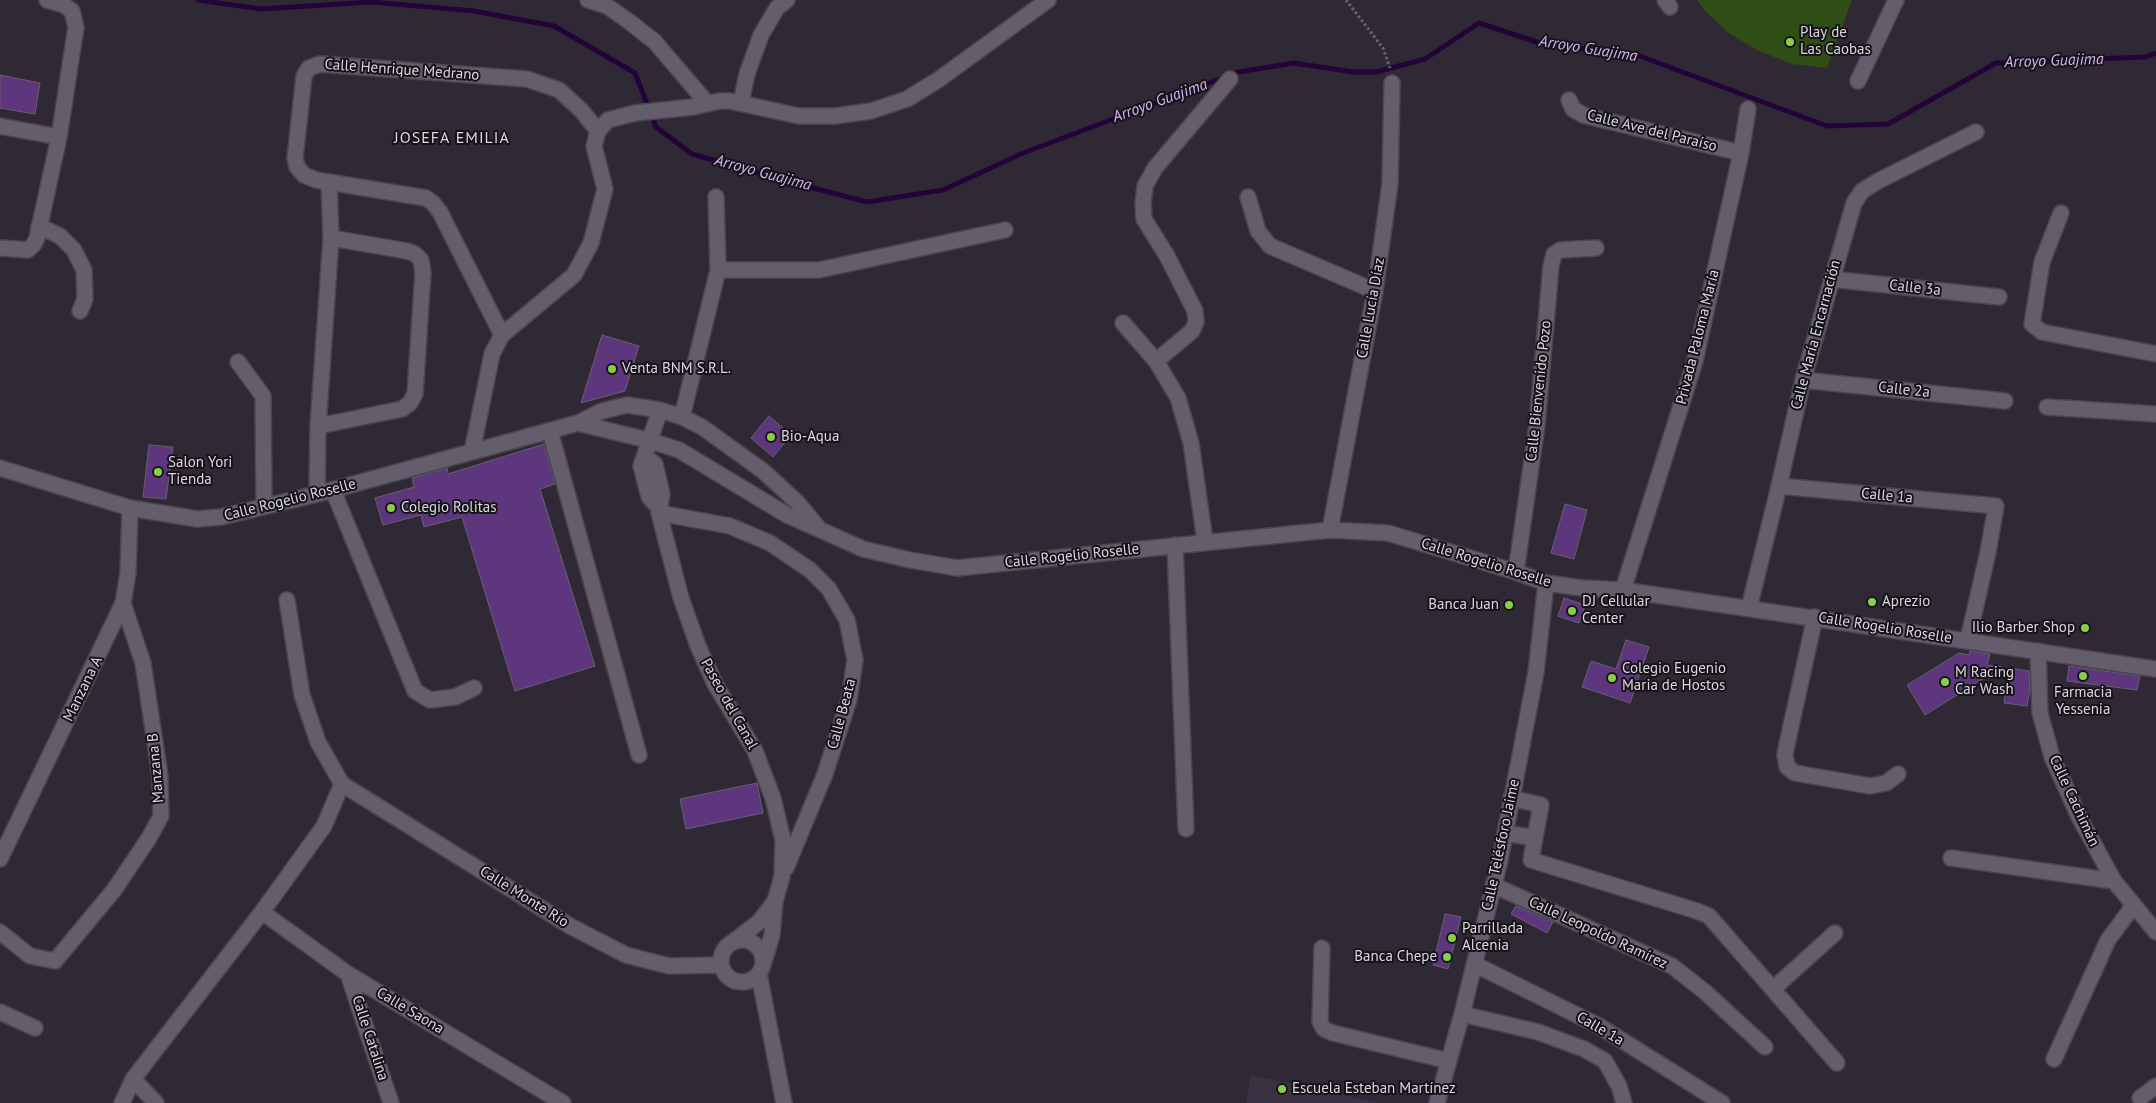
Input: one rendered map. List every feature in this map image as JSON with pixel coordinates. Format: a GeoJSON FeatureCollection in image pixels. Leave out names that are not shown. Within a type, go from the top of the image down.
{"type":"FeatureCollection","features":[{"type":"Feature","properties":{"kind":"street"},"geometry":{"type":"LineString","coordinates":[[588,0],[607,6],[655,42],[707,103]]}},
{"type":"Feature","properties":{"kind":"street"},"geometry":{"type":"LineString","coordinates":[[741,103],[747,74],[761,35],[777,8],[787,0]]}},
{"type":"Feature","properties":{"kind":"street"},"geometry":{"type":"LineString","coordinates":[[472,452],[492,354],[502,335],[574,275],[591,242],[605,190],[594,146],[598,131],[608,120],[720,101],[741,103],[799,116],[835,116],[871,111],[907,99],[938,80],[1048,0]]}},
{"type":"Feature","properties":{"kind":"street"},"geometry":{"type":"LineString","coordinates":[[1858,81],[1896,0]]}},
{"type":"Feature","properties":{"kind":"street"},"geometry":{"type":"LineString","coordinates":[[0,248],[28,250],[37,238],[59,136],[76,27],[72,11],[64,5],[50,1]]}},
{"type":"Feature","properties":{"kind":"street","name":"Calle Henrique Medrano"},"geometry":{"type":"LineString","coordinates":[[502,335],[440,212],[433,203],[426,198],[316,180],[304,175],[296,167],[295,158],[304,76],[309,68],[320,64],[527,79],[559,90],[581,110],[598,131]]}},
{"type":"Feature","properties":{"kind":"street"},"geometry":{"type":"LineString","coordinates":[[1156,361],[1192,331],[1196,322],[1195,311],[1167,256],[1144,218],[1145,186],[1155,168],[1230,79]]}},
{"type":"Feature","properties":{"kind":"street","name":"Calle Lucía Díaz"},"geometry":{"type":"LineString","coordinates":[[1330,530],[1375,290],[1390,184],[1392,84]]}},
{"type":"Feature","properties":{"kind":"street","name":"Calle Ave del Paraíso"},"geometry":{"type":"LineString","coordinates":[[1569,100],[1573,109],[1583,115],[1741,153]]}},
{"type":"Feature","properties":{"kind":"street","name":"Privada Paloma María"},"geometry":{"type":"LineString","coordinates":[[1623,590],[1695,361],[1741,153],[1748,109]]}},
{"type":"Feature","properties":{"kind":"street"},"geometry":{"type":"LineString","coordinates":[[0,126],[59,136]]}},
{"type":"Feature","properties":{"kind":"street","name":"Calle María Encarnación"},"geometry":{"type":"LineString","coordinates":[[1749,608],[1779,486],[1802,380],[1854,203],[1862,191],[1902,168],[1976,132]]}},
{"type":"Feature","properties":{"kind":"street"},"geometry":{"type":"LineString","coordinates":[[317,494],[318,426],[331,238],[330,182]]}},
{"type":"Feature","properties":{"kind":"street"},"geometry":{"type":"LineString","coordinates":[[682,417],[718,270],[716,197]]}},
{"type":"Feature","properties":{"kind":"street"},"geometry":{"type":"LineString","coordinates":[[1248,197],[1258,231],[1270,246],[1375,290]]}},
{"type":"Feature","properties":{"kind":"street"},"geometry":{"type":"LineString","coordinates":[[2061,213],[2042,262],[2032,324],[2042,332],[2156,354]]}},
{"type":"Feature","properties":{"kind":"street"},"geometry":{"type":"LineString","coordinates":[[39,226],[60,236],[74,250],[84,270],[85,299],[80,311]]}},
{"type":"Feature","properties":{"kind":"street"},"geometry":{"type":"LineString","coordinates":[[718,270],[819,270],[1005,230]]}},
{"type":"Feature","properties":{"kind":"street"},"geometry":{"type":"LineString","coordinates":[[318,426],[402,409],[410,403],[415,394],[422,260],[407,251],[331,238]]}},
{"type":"Feature","properties":{"kind":"street","name":"Calle Bienvenido Pozo"},"geometry":{"type":"LineString","coordinates":[[1516,572],[1538,425],[1551,266],[1554,254],[1560,250],[1596,248]]}},
{"type":"Feature","properties":{"kind":"street","name":"Calle 3a"},"geometry":{"type":"LineString","coordinates":[[1831,279],[1999,297]]}},
{"type":"Feature","properties":{"kind":"street"},"geometry":{"type":"LineString","coordinates":[[1123,323],[1156,361],[1178,398],[1192,443],[1205,541]]}},
{"type":"Feature","properties":{"kind":"street"},"geometry":{"type":"LineString","coordinates":[[238,362],[263,396],[264,506]]}},
{"type":"Feature","properties":{"kind":"street","name":"Calle 2a"},"geometry":{"type":"LineString","coordinates":[[1802,380],[2005,401]]}},
{"type":"Feature","properties":{"kind":"street","name":"Calle Rogelio Roselle"},"geometry":{"type":"LineString","coordinates":[[0,468],[130,508],[197,519],[221,517],[317,494],[550,431],[578,423],[602,411],[627,405],[660,410],[682,417],[715,436],[763,471],[797,502],[819,529]]}},
{"type":"Feature","properties":{"kind":"street"},"geometry":{"type":"LineString","coordinates":[[2048,407],[2156,414]]}},
{"type":"Feature","properties":{"kind":"street","name":"Paseo del Canal"},"geometry":{"type":"LineString","coordinates":[[660,410],[646,456],[655,464],[662,494],[659,510],[681,598],[698,646],[715,684],[755,751],[773,798],[783,840],[782,877],[775,901],[772,935],[761,971],[784,1103]]}},
{"type":"Feature","properties":{"kind":"street","name":"Calle Rogelio Roselle"},"geometry":{"type":"LineString","coordinates":[[578,423],[651,440],[679,450],[787,515],[864,548],[887,556],[957,568],[1175,546],[1205,541],[1330,530],[1388,534],[1516,572],[1546,583],[1582,588],[1623,590],[1815,617],[2156,669]]}},
{"type":"Feature","properties":{"kind":"street"},"geometry":{"type":"LineString","coordinates":[[550,431],[639,755]]}},
{"type":"Feature","properties":{"kind":"street","name":"Calle 1a"},"geometry":{"type":"LineString","coordinates":[[1779,486],[1996,506],[1985,567],[1968,640]]}},
{"type":"Feature","properties":{"kind":"street"},"geometry":{"type":"LineString","coordinates":[[332,490],[415,691],[430,700],[456,697],[474,688]]}},
{"type":"Feature","properties":{"kind":"street","name":"Manzana A"},"geometry":{"type":"LineString","coordinates":[[0,859],[123,604],[128,573],[130,508]]}},
{"type":"Feature","properties":{"kind":"street","name":"Calle Beata"},"geometry":{"type":"LineString","coordinates":[[659,510],[730,526],[770,544],[810,570],[829,589],[847,620],[855,660],[849,700],[826,774],[782,877]]}},
{"type":"Feature","properties":{"kind":"street"},"geometry":{"type":"LineString","coordinates":[[1175,546],[1186,829]]}},
{"type":"Feature","properties":{"kind":"street","name":"Calle Telésforo Jaime"},"geometry":{"type":"LineString","coordinates":[[1437,1103],[1462,1014],[1505,833],[1536,672],[1546,583]]}},
{"type":"Feature","properties":{"kind":"street","name":"Calle Monte Río"},"geometry":{"type":"LineString","coordinates":[[287,600],[302,695],[318,742],[342,784],[570,926],[626,955],[669,966],[721,965]]}},
{"type":"Feature","properties":{"kind":"street","name":"Manzana B"},"geometry":{"type":"LineString","coordinates":[[0,932],[30,956],[55,961],[114,890],[149,838],[160,816],[160,776],[143,663],[123,604]]}},
{"type":"Feature","properties":{"kind":"street"},"geometry":{"type":"LineString","coordinates":[[1815,617],[1786,744],[1787,766],[1795,773],[1870,786],[1886,783],[1898,774]]}},
{"type":"Feature","properties":{"kind":"street","name":"Calle Cachimán"},"geometry":{"type":"LineString","coordinates":[[2038,651],[2040,712],[2052,757],[2079,817],[2114,881],[2156,932]]}},
{"type":"Feature","properties":{"kind":"street"},"geometry":{"type":"LineString","coordinates":[[122,1103],[132,1079],[262,912],[324,826],[342,784]]}},
{"type":"Feature","properties":{"kind":"street"},"geometry":{"type":"LineString","coordinates":[[1511,798],[1541,805],[1531,860],[1709,916],[1837,1063]]}},
{"type":"Feature","properties":{"kind":"street"},"geometry":{"type":"LineString","coordinates":[[1505,833],[1535,838]]}},
{"type":"Feature","properties":{"kind":"street"},"geometry":{"type":"LineString","coordinates":[[1951,858],[2114,881]]}},
{"type":"Feature","properties":{"kind":"street","name":"Calle Leopoldo Ramírez"},"geometry":{"type":"LineString","coordinates":[[1493,885],[1672,966],[1704,991],[1764,1048]]}},
{"type":"Feature","properties":{"kind":"street","name":"Paseo del Canal"},"geometry":{"type":"LineString","coordinates":[[733,942],[759,922],[775,901]]}},
{"type":"Feature","properties":{"kind":"street"},"geometry":{"type":"LineString","coordinates":[[2054,1059],[2108,940],[2134,905]]}},
{"type":"Feature","properties":{"kind":"street","name":"Calle Saona"},"geometry":{"type":"LineString","coordinates":[[262,912],[348,974],[563,1103]]}},
{"type":"Feature","properties":{"kind":"street"},"geometry":{"type":"LineString","coordinates":[[1773,989],[1835,933]]}},
{"type":"Feature","properties":{"kind":"street"},"geometry":{"type":"LineString","coordinates":[[747,940],[754,943],[762,954],[761,971],[748,982],[741,982],[728,977],[721,965],[723,952],[733,942],[747,940]]}},
{"type":"Feature","properties":{"kind":"street"},"geometry":{"type":"LineString","coordinates":[[1322,948],[1320,1022],[1324,1029],[1332,1033],[1449,1061]]}},
{"type":"Feature","properties":{"kind":"street","name":"Calle 1a"},"geometry":{"type":"LineString","coordinates":[[1474,964],[1599,1026],[1722,1103]]}},
{"type":"Feature","properties":{"kind":"street","name":"Calle Catalina"},"geometry":{"type":"LineString","coordinates":[[348,974],[391,1103]]}},
{"type":"Feature","properties":{"kind":"street"},"geometry":{"type":"LineString","coordinates":[[0,1012],[35,1028]]}},
{"type":"Feature","properties":{"kind":"street"},"geometry":{"type":"LineString","coordinates":[[1462,1014],[1538,1032],[1584,1049],[1605,1061],[1619,1086],[1624,1103]]}},
{"type":"Feature","properties":{"kind":"street"},"geometry":{"type":"LineString","coordinates":[[1584,1049],[1599,1026]]}},
{"type":"Feature","properties":{"kind":"street"},"geometry":{"type":"LineString","coordinates":[[132,1079],[156,1103]]}},
{"type":"Feature","properties":{"kind":"street"},"geometry":{"type":"LineString","coordinates":[[2140,1098],[2156,1086]]}},
{"type":"Feature","properties":{"kind":"path"},"geometry":{"type":"LineString","coordinates":[[1346,0],[1383,48],[1388,60]]}},
{"type":"Feature","properties":{"kind":"shaded area","name":"Escuela Esteban Martínez"},"geometry":{"type":"Polygon","coordinates":[[[1251,1075],[1379,1103],[1246,1103],[1251,1075]]]}},
{"type":"Feature","properties":{"kind":"green space","name":"Play de Las Caobas"},"geometry":{"type":"Polygon","coordinates":[[[1697,0],[1852,0],[1827,68],[1792,64],[1757,50],[1730,34],[1705,11],[1697,0]]]}},
{"type":"Feature","properties":{"kind":"building"},"geometry":{"type":"Polygon","coordinates":[[[0,75],[40,83],[35,114],[0,108],[0,75]]]}},
{"type":"Feature","properties":{"kind":"building","name":"Venta BNM S.R.L."},"geometry":{"type":"Polygon","coordinates":[[[602,335],[639,346],[625,391],[581,403],[602,335]]]}},
{"type":"Feature","properties":{"kind":"building","name":"Bio-Aqua"},"geometry":{"type":"Polygon","coordinates":[[[769,416],[791,435],[773,457],[751,438],[769,416]]]}},
{"type":"Feature","properties":{"kind":"building"},"geometry":{"type":"Polygon","coordinates":[[[544,444],[555,484],[540,489],[595,666],[515,691],[462,517],[424,527],[421,515],[383,525],[375,498],[414,487],[412,478],[447,468],[448,474],[544,444]]]}},
{"type":"Feature","properties":{"kind":"building","name":"Salon Yori Tienda"},"geometry":{"type":"Polygon","coordinates":[[[149,445],[173,447],[166,499],[143,497],[149,445]]]}},
{"type":"Feature","properties":{"kind":"building"},"geometry":{"type":"Polygon","coordinates":[[[1565,504],[1587,510],[1574,559],[1551,553],[1565,504]]]}},
{"type":"Feature","properties":{"kind":"building","name":"DJ Cellular Center"},"geometry":{"type":"Polygon","coordinates":[[[1564,598],[1585,605],[1579,623],[1558,616],[1564,598]]]}},
{"type":"Feature","properties":{"kind":"building","name":"Colegio Eugenio Maria de Hostos"},"geometry":{"type":"Polygon","coordinates":[[[1626,640],[1649,647],[1630,703],[1582,687],[1591,661],[1616,669],[1626,640]]]}},
{"type":"Feature","properties":{"kind":"building","name":"M Racing Car Wash"},"geometry":{"type":"Polygon","coordinates":[[[1970,651],[1990,654],[1987,665],[2002,667],[1925,715],[1907,685],[1959,653],[1969,655],[1970,651]]]}},
{"type":"Feature","properties":{"kind":"building"},"geometry":{"type":"Polygon","coordinates":[[[2069,666],[2140,676],[2137,690],[2067,681],[2069,666]]]}},
{"type":"Feature","properties":{"kind":"building"},"geometry":{"type":"Polygon","coordinates":[[[2009,668],[2029,671],[2030,689],[2027,706],[2004,703],[2009,668]]]}},
{"type":"Feature","properties":{"kind":"building"},"geometry":{"type":"Polygon","coordinates":[[[757,783],[763,813],[686,829],[680,799],[757,783]]]}},
{"type":"Feature","properties":{"kind":"building"},"geometry":{"type":"Polygon","coordinates":[[[1516,906],[1553,922],[1547,933],[1511,914],[1516,906]]]}},
{"type":"Feature","properties":{"kind":"building"},"geometry":{"type":"Polygon","coordinates":[[[1445,914],[1461,917],[1448,969],[1433,965],[1445,914]]]}},
{"type":"Feature","properties":{"kind":"waterway","name":"Arroyo Guajima"},"geometry":{"type":"LineString","coordinates":[[198,0],[261,9],[372,2],[474,11],[554,26],[635,73],[656,127],[692,154],[867,202],[943,190],[1023,153],[1238,72],[1294,63],[1353,72],[1376,72],[1425,59],[1479,23],[1543,44],[1637,55],[1827,126],[1888,124],[1996,63],[2145,57],[2156,53]]}},
{"type":"Feature","properties":{"kind":"place","name":"Play de Las Caobas"},"geometry":{"type":"Point","coordinates":[1790,42]}},
{"type":"Feature","properties":{"kind":"place","name":"Venta BNM S.R.L."},"geometry":{"type":"Point","coordinates":[612,369]}},
{"type":"Feature","properties":{"kind":"place","name":"Bio-Aqua"},"geometry":{"type":"Point","coordinates":[771,437]}},
{"type":"Feature","properties":{"kind":"place","name":"Salon Yori Tienda"},"geometry":{"type":"Point","coordinates":[158,472]}},
{"type":"Feature","properties":{"kind":"place","name":"Colegio Rolitas"},"geometry":{"type":"Point","coordinates":[391,508]}},
{"type":"Feature","properties":{"kind":"place","name":"Aprezio"},"geometry":{"type":"Point","coordinates":[1872,602]}},
{"type":"Feature","properties":{"kind":"place","name":"Banca Juan"},"geometry":{"type":"Point","coordinates":[1509,605]}},
{"type":"Feature","properties":{"kind":"place","name":"DJ Cellular Center"},"geometry":{"type":"Point","coordinates":[1572,611]}},
{"type":"Feature","properties":{"kind":"place","name":"Ilio Barber Shop"},"geometry":{"type":"Point","coordinates":[2085,628]}},
{"type":"Feature","properties":{"kind":"place","name":"Farmacia Yessenia"},"geometry":{"type":"Point","coordinates":[2083,676]}},
{"type":"Feature","properties":{"kind":"place","name":"Colegio Eugenio Maria de Hostos"},"geometry":{"type":"Point","coordinates":[1612,678]}},
{"type":"Feature","properties":{"kind":"place","name":"M Racing Car Wash"},"geometry":{"type":"Point","coordinates":[1945,682]}},
{"type":"Feature","properties":{"kind":"place","name":"Parrillada Alcenia"},"geometry":{"type":"Point","coordinates":[1452,938]}},
{"type":"Feature","properties":{"kind":"place","name":"Banca Chepe"},"geometry":{"type":"Point","coordinates":[1447,957]}},
{"type":"Feature","properties":{"kind":"place","name":"Escuela Esteban Martínez"},"geometry":{"type":"Point","coordinates":[1282,1089]}},
{"type":"Feature","properties":{"kind":"district","name":"JOSEFA EMILIA"},"geometry":{"type":"Point","coordinates":[452,138]}}]}
